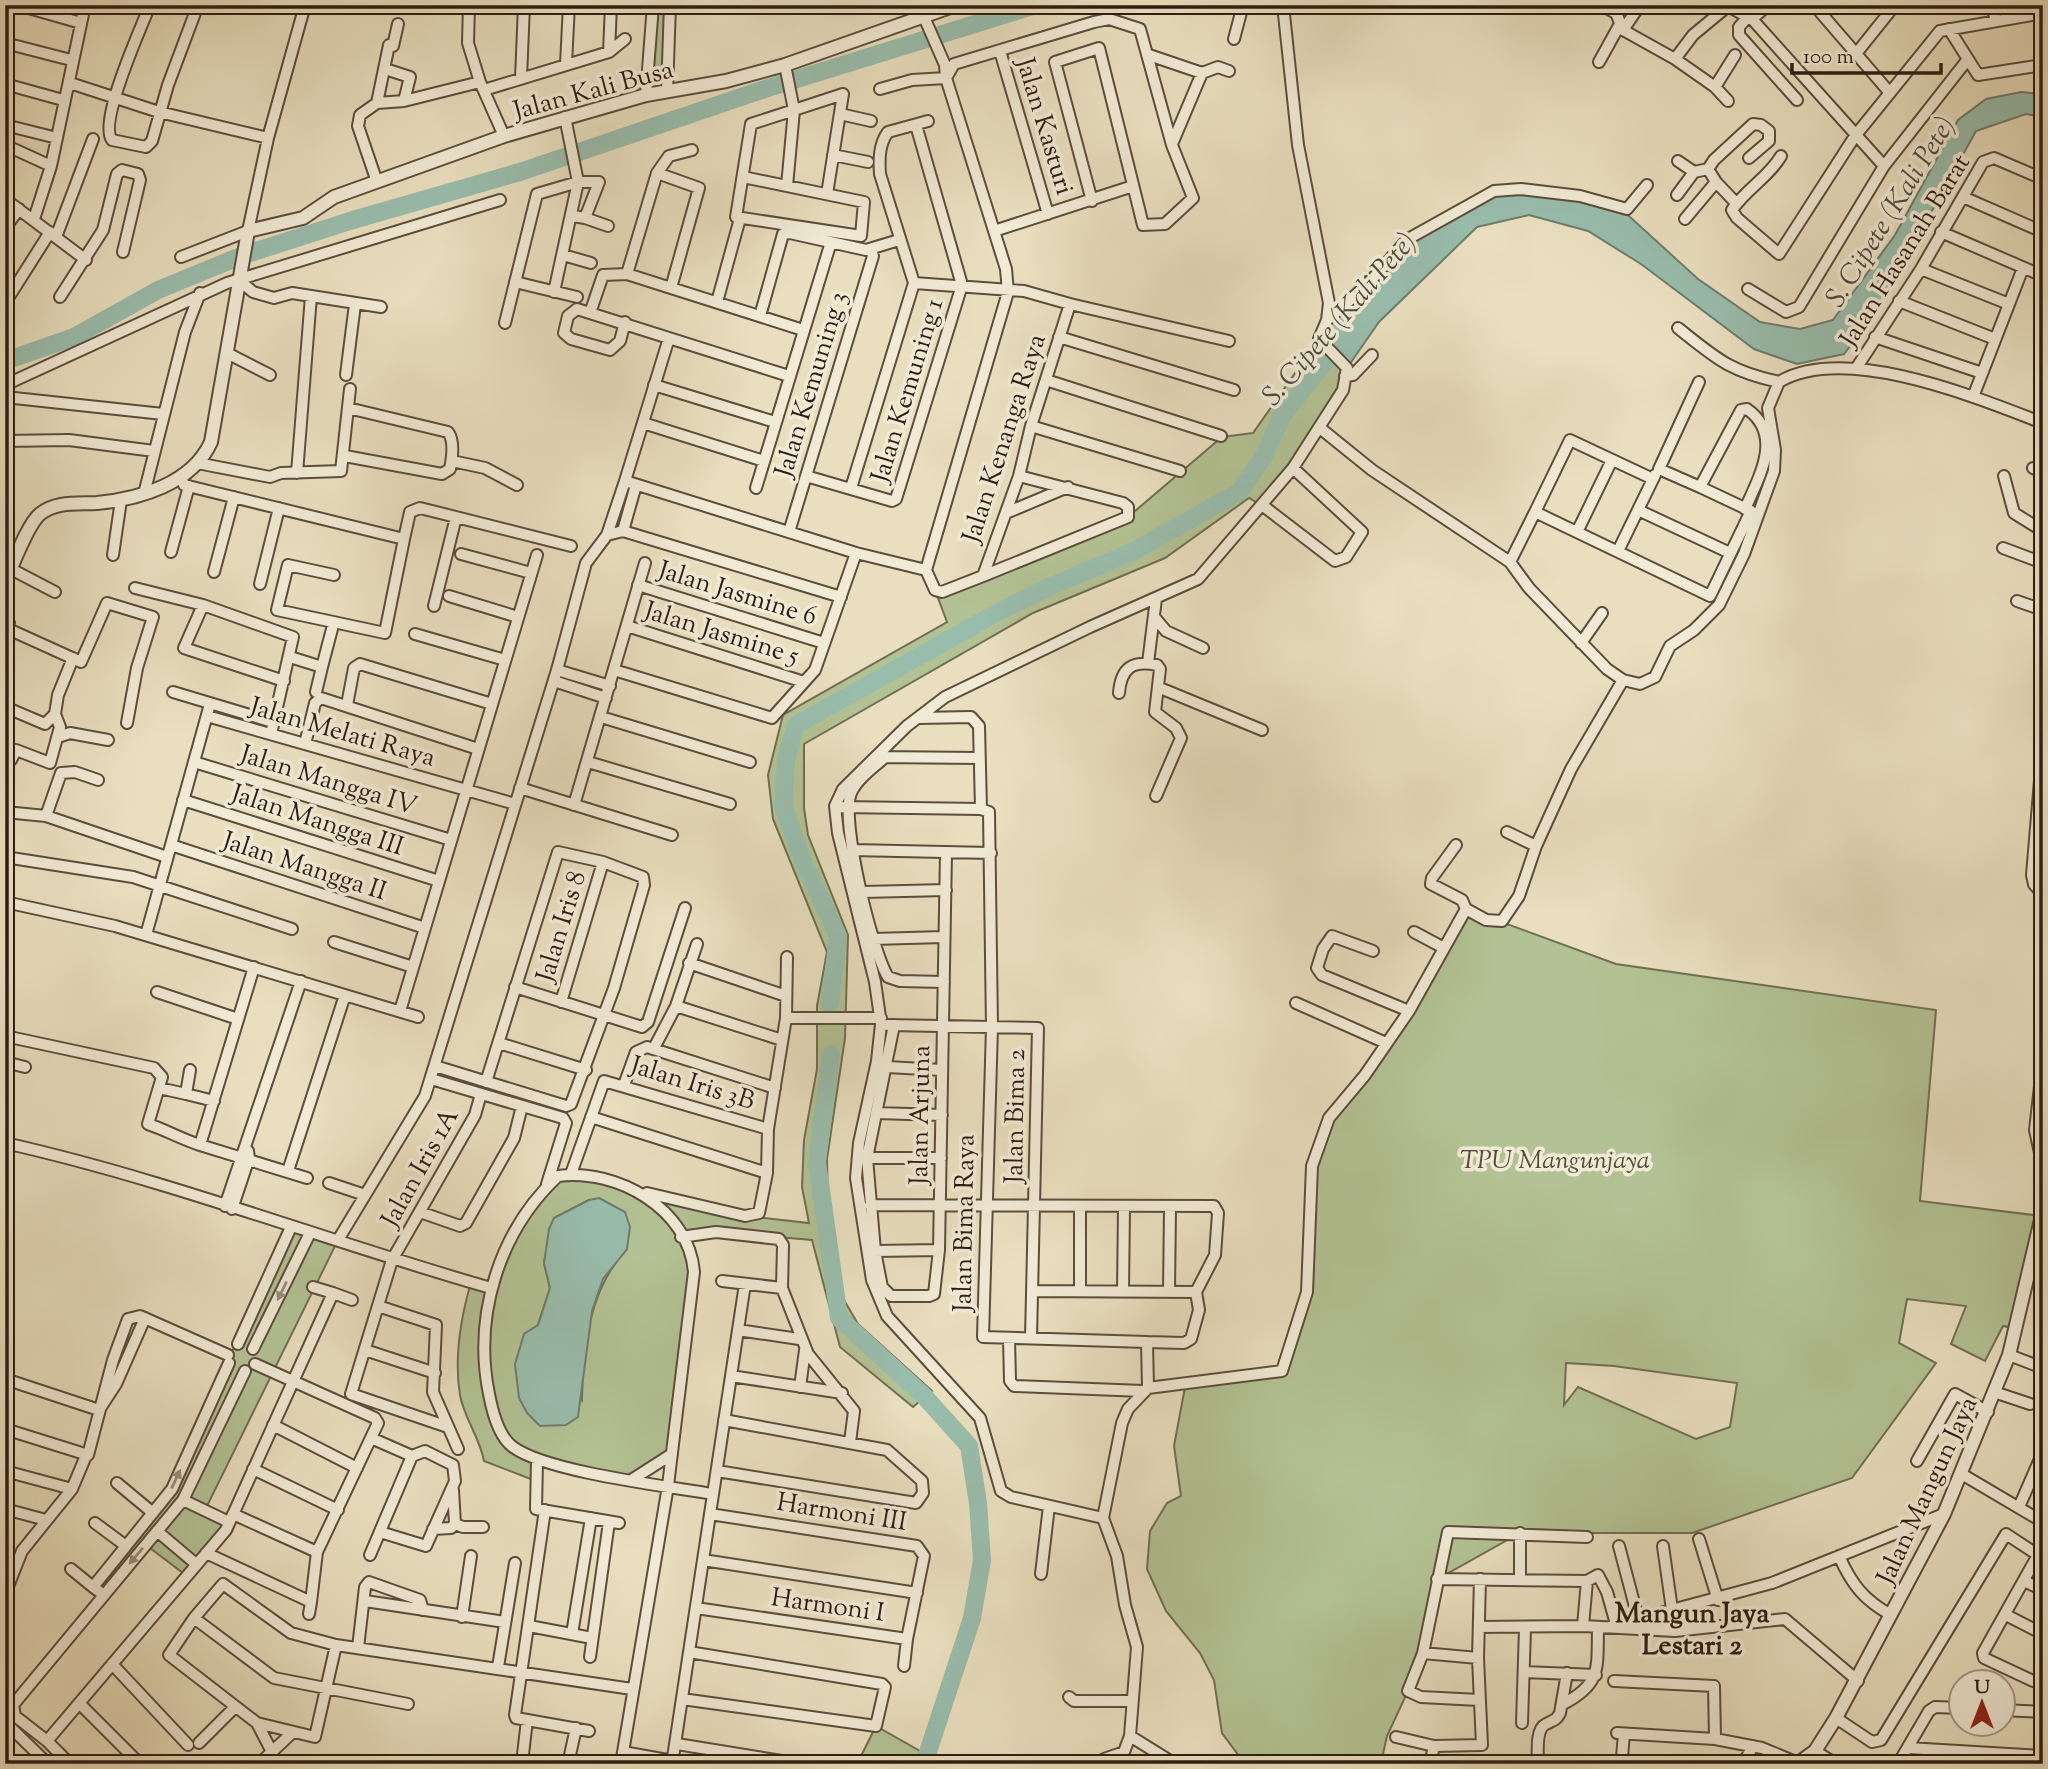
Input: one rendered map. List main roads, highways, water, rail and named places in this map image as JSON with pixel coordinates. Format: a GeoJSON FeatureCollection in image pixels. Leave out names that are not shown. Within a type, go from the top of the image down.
{"type":"FeatureCollection","features":[{"type":"Feature","properties":{"kind":"water"},"geometry":{"type":"Polygon","coordinates":[[[2021,92],[2043,94],[2043,117],[2026,114],[1976,131],[1876,312],[1844,354],[1797,364],[1754,349],[1641,264],[1588,231],[1529,215],[1477,227],[1379,322],[1347,368],[1319,339],[1327,320],[1394,252],[1472,201],[1521,189],[1607,206],[1629,216],[1698,279],[1760,322],[1800,329],[1833,320],[1895,235],[1958,120],[1986,99],[2021,92]]]}},
{"type":"Feature","properties":{"kind":"water"},"geometry":{"type":"Polygon","coordinates":[[[599,1198],[625,1212],[630,1227],[627,1249],[603,1279],[592,1311],[578,1417],[566,1425],[540,1426],[527,1413],[519,1398],[515,1364],[524,1334],[538,1325],[550,1288],[544,1263],[549,1229],[554,1218],[589,1200],[599,1198]]]}},
{"type":"Feature","properties":{"kind":"waterway"},"geometry":{"type":"LineString","coordinates":[[5,361],[74,337],[158,290],[241,256],[353,220],[520,172],[768,88],[1036,5]]}},
{"type":"Feature","properties":{"kind":"waterway","name":"S. Cipete (Kali Pete)"},"geometry":{"type":"LineString","coordinates":[[830,1003],[838,936],[803,861],[783,806],[786,759],[796,725],[1000,611],[1134,551],[1239,492],[1264,456],[1282,416],[1323,364],[1347,341]]}},
{"type":"Feature","properties":{"kind":"waterway","name":"S. Cipete (Kali Pete)"},"geometry":{"type":"LineString","coordinates":[[831,1054],[817,1162],[839,1318],[924,1396],[969,1446],[978,1503],[982,1560],[972,1618],[924,1764]]}},
{"type":"Feature","properties":{"kind":"district","name":"Mangun Jaya Lestari 2"},"geometry":{"type":"Point","coordinates":[1692,1628]}},
{"type":"Feature","properties":{"kind":"park label","name":"TPU Mangunjaya"},"geometry":{"type":"Point","coordinates":[1555,1159]}}]}
